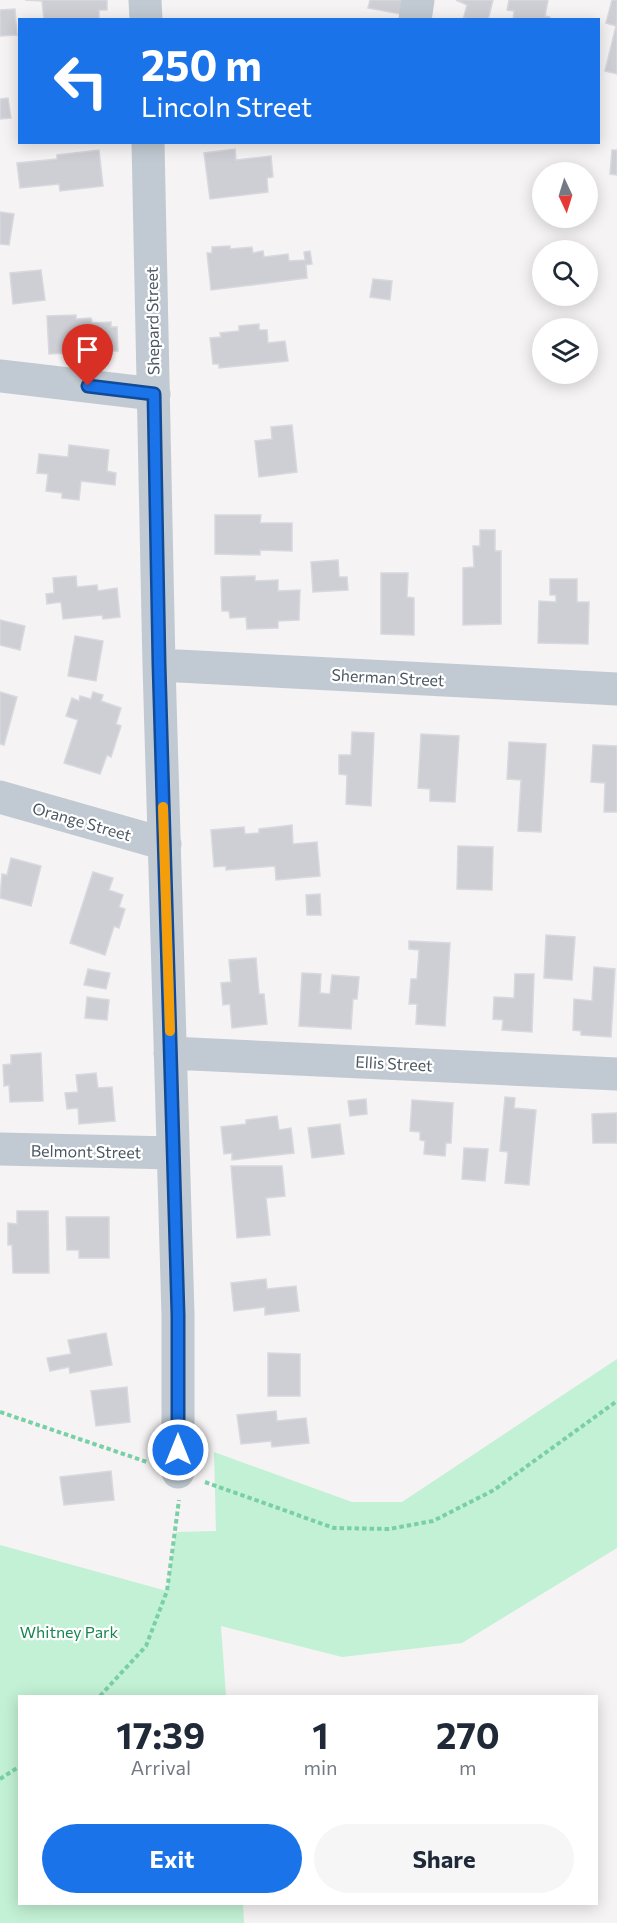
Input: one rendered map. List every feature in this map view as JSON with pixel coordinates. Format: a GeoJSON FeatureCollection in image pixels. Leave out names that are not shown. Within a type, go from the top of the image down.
{"type":"FeatureCollection","features":[{"type":"Feature","properties":{"kind":"street"},"geometry":{"type":"LineString","coordinates":[[145,0],[146,18]]}},
{"type":"Feature","properties":{"kind":"street"},"geometry":{"type":"LineString","coordinates":[[414,18],[418,0]]}},
{"type":"Feature","properties":{"kind":"street","name":"Shepard Street"},"geometry":{"type":"LineString","coordinates":[[148,144],[159,664],[178,1315],[178,1472]]}},
{"type":"Feature","properties":{"kind":"street"},"geometry":{"type":"LineString","coordinates":[[0,376],[154,394]]}},
{"type":"Feature","properties":{"kind":"street","name":"Sherman Street"},"geometry":{"type":"LineString","coordinates":[[159,664],[617,689]]}},
{"type":"Feature","properties":{"kind":"street","name":"Orange Street"},"geometry":{"type":"LineString","coordinates":[[0,797],[165,844]]}},
{"type":"Feature","properties":{"kind":"street","name":"Ellis Street"},"geometry":{"type":"LineString","coordinates":[[170,1053],[617,1074]]}},
{"type":"Feature","properties":{"kind":"street","name":"Belmont Street"},"geometry":{"type":"LineString","coordinates":[[0,1149],[173,1153]]}},
{"type":"Feature","properties":{"kind":"path"},"geometry":{"type":"LineString","coordinates":[[0,1412],[334,1528],[389,1529],[433,1521],[494,1490],[617,1401]]}},
{"type":"Feature","properties":{"kind":"path"},"geometry":{"type":"LineString","coordinates":[[101,1695],[146,1646],[167,1591],[179,1505],[178,1472]]}},
{"type":"Feature","properties":{"kind":"path"},"geometry":{"type":"LineString","coordinates":[[0,1779],[18,1767]]}},
{"type":"Feature","properties":{"kind":"green space","name":"Whitney Park"},"geometry":{"type":"Polygon","coordinates":[[[617,1359],[617,1548],[462,1643],[342,1657],[221,1626],[226,1695],[18,1695],[18,1905],[243,1905],[244,1923],[0,1923],[0,1545],[167,1591],[176,1532],[216,1531],[214,1452],[352,1502],[402,1502],[617,1359]]]}},
{"type":"Feature","properties":{"kind":"building"},"geometry":{"type":"Polygon","coordinates":[[[25,0],[107,0],[107,10],[99,10],[99,18],[44,18],[42,1],[25,0]]]}},
{"type":"Feature","properties":{"kind":"building"},"geometry":{"type":"Polygon","coordinates":[[[370,0],[408,0],[405,15],[368,8],[370,0]]]}},
{"type":"Feature","properties":{"kind":"building"},"geometry":{"type":"Polygon","coordinates":[[[456,0],[493,0],[488,18],[464,18],[467,5],[456,0]]]}},
{"type":"Feature","properties":{"kind":"building"},"geometry":{"type":"Polygon","coordinates":[[[509,0],[548,0],[545,16],[550,18],[513,18],[514,11],[507,10],[509,0]]]}},
{"type":"Feature","properties":{"kind":"building"},"geometry":{"type":"Polygon","coordinates":[[[612,0],[617,0],[617,74],[605,71],[616,26],[606,23],[612,0]]]}},
{"type":"Feature","properties":{"kind":"building"},"geometry":{"type":"Polygon","coordinates":[[[15,9],[17,35],[0,36],[0,10],[15,9]]]}},
{"type":"Feature","properties":{"kind":"building"},"geometry":{"type":"Polygon","coordinates":[[[8,98],[11,118],[0,119],[0,99],[8,98]]]}},
{"type":"Feature","properties":{"kind":"building"},"geometry":{"type":"Polygon","coordinates":[[[235,149],[236,160],[271,156],[273,177],[267,178],[268,192],[210,199],[204,153],[235,149]]]}},
{"type":"Feature","properties":{"kind":"building"},"geometry":{"type":"Polygon","coordinates":[[[99,150],[103,186],[60,191],[59,184],[20,188],[17,163],[57,159],[57,155],[99,150]]]}},
{"type":"Feature","properties":{"kind":"building"},"geometry":{"type":"Polygon","coordinates":[[[612,150],[617,150],[617,175],[610,174],[612,150]]]}},
{"type":"Feature","properties":{"kind":"building"},"geometry":{"type":"Polygon","coordinates":[[[0,212],[14,214],[9,245],[0,244],[0,212]]]}},
{"type":"Feature","properties":{"kind":"building"},"geometry":{"type":"Polygon","coordinates":[[[230,246],[230,249],[252,247],[253,253],[263,251],[264,257],[288,254],[289,261],[305,260],[304,252],[310,251],[312,264],[306,265],[307,278],[211,290],[207,253],[212,253],[212,247],[230,246]]]}},
{"type":"Feature","properties":{"kind":"building"},"geometry":{"type":"Polygon","coordinates":[[[41,270],[45,300],[13,304],[10,273],[41,270]]]}},
{"type":"Feature","properties":{"kind":"building"},"geometry":{"type":"Polygon","coordinates":[[[373,279],[392,281],[390,300],[370,297],[373,279]]]}},
{"type":"Feature","properties":{"kind":"building"},"geometry":{"type":"Polygon","coordinates":[[[76,315],[76,319],[91,318],[92,323],[111,322],[111,327],[117,327],[118,351],[105,351],[105,356],[70,358],[69,353],[49,354],[47,316],[76,315]]]}},
{"type":"Feature","properties":{"kind":"building"},"geometry":{"type":"Polygon","coordinates":[[[259,324],[259,330],[267,330],[268,343],[285,341],[288,361],[219,368],[219,364],[213,364],[210,338],[221,337],[220,333],[239,331],[239,326],[259,324]]]}},
{"type":"Feature","properties":{"kind":"building"},"geometry":{"type":"Polygon","coordinates":[[[292,425],[297,472],[259,477],[255,441],[272,439],[271,427],[292,425]]]}},
{"type":"Feature","properties":{"kind":"building"},"geometry":{"type":"Polygon","coordinates":[[[69,445],[109,450],[107,471],[116,473],[115,485],[81,481],[79,500],[62,498],[62,493],[46,491],[48,474],[37,473],[39,454],[68,457],[69,445]]]}},
{"type":"Feature","properties":{"kind":"building"},"geometry":{"type":"Polygon","coordinates":[[[215,515],[261,515],[260,523],[292,523],[292,551],[260,550],[260,555],[215,554],[215,515]]]}},
{"type":"Feature","properties":{"kind":"building"},"geometry":{"type":"Polygon","coordinates":[[[480,530],[495,530],[495,551],[501,551],[501,624],[463,625],[463,568],[474,567],[473,546],[480,546],[480,530]]]}},
{"type":"Feature","properties":{"kind":"building"},"geometry":{"type":"Polygon","coordinates":[[[338,560],[339,577],[347,577],[348,590],[313,592],[311,562],[338,560]]]}},
{"type":"Feature","properties":{"kind":"building"},"geometry":{"type":"Polygon","coordinates":[[[381,573],[408,573],[407,597],[414,598],[414,635],[381,634],[381,573]]]}},
{"type":"Feature","properties":{"kind":"building"},"geometry":{"type":"Polygon","coordinates":[[[76,576],[77,587],[97,585],[98,591],[117,588],[120,617],[103,619],[102,615],[63,619],[61,602],[47,604],[46,594],[54,593],[53,578],[76,576]]]}},
{"type":"Feature","properties":{"kind":"building"},"geometry":{"type":"Polygon","coordinates":[[[255,576],[255,581],[278,580],[278,591],[300,590],[299,620],[278,621],[278,628],[247,629],[246,617],[230,618],[229,611],[222,611],[221,577],[255,576]]]}},
{"type":"Feature","properties":{"kind":"building"},"geometry":{"type":"Polygon","coordinates":[[[550,579],[577,579],[577,602],[589,602],[588,644],[538,643],[539,601],[556,602],[556,595],[550,595],[550,579]]]}},
{"type":"Feature","properties":{"kind":"building"},"geometry":{"type":"Polygon","coordinates":[[[0,620],[25,626],[20,650],[0,645],[0,620]]]}},
{"type":"Feature","properties":{"kind":"building"},"geometry":{"type":"Polygon","coordinates":[[[75,636],[103,641],[96,681],[68,676],[75,636]]]}},
{"type":"Feature","properties":{"kind":"building"},"geometry":{"type":"Polygon","coordinates":[[[0,692],[17,697],[4,745],[0,744],[0,692]]]}},
{"type":"Feature","properties":{"kind":"building"},"geometry":{"type":"Polygon","coordinates":[[[93,692],[103,695],[101,701],[121,708],[116,724],[121,726],[111,757],[107,755],[100,774],[64,763],[78,720],[66,716],[72,698],[79,701],[80,696],[91,699],[93,692]]]}},
{"type":"Feature","properties":{"kind":"building"},"geometry":{"type":"Polygon","coordinates":[[[352,732],[374,733],[371,806],[346,804],[347,775],[339,774],[339,755],[351,755],[352,732]]]}},
{"type":"Feature","properties":{"kind":"building"},"geometry":{"type":"Polygon","coordinates":[[[421,734],[459,736],[455,802],[430,801],[430,789],[418,788],[421,734]]]}},
{"type":"Feature","properties":{"kind":"building"},"geometry":{"type":"Polygon","coordinates":[[[509,742],[546,744],[541,832],[518,831],[521,780],[507,779],[509,742]]]}},
{"type":"Feature","properties":{"kind":"building"},"geometry":{"type":"Polygon","coordinates":[[[593,745],[617,746],[617,812],[604,812],[605,783],[591,782],[593,745]]]}},
{"type":"Feature","properties":{"kind":"building"},"geometry":{"type":"Polygon","coordinates":[[[292,825],[293,844],[317,842],[320,876],[276,880],[275,866],[226,870],[226,866],[214,867],[211,830],[244,827],[245,834],[259,833],[259,829],[292,825]]]}},
{"type":"Feature","properties":{"kind":"building"},"geometry":{"type":"Polygon","coordinates":[[[458,846],[493,847],[492,890],[457,889],[458,846]]]}},
{"type":"Feature","properties":{"kind":"building"},"geometry":{"type":"Polygon","coordinates":[[[11,858],[41,866],[31,906],[0,898],[2,874],[7,875],[11,858]]]}},
{"type":"Feature","properties":{"kind":"building"},"geometry":{"type":"Polygon","coordinates":[[[93,872],[113,878],[109,890],[123,895],[119,907],[125,909],[119,928],[114,926],[105,955],[70,943],[93,872]]]}},
{"type":"Feature","properties":{"kind":"building"},"geometry":{"type":"Polygon","coordinates":[[[320,894],[321,915],[307,915],[306,895],[320,894]]]}},
{"type":"Feature","properties":{"kind":"building"},"geometry":{"type":"Polygon","coordinates":[[[546,935],[575,937],[572,980],[544,978],[546,935]]]}},
{"type":"Feature","properties":{"kind":"building"},"geometry":{"type":"Polygon","coordinates":[[[409,941],[450,943],[445,1026],[416,1024],[417,1004],[409,1004],[411,979],[417,979],[419,950],[409,949],[409,941]]]}},
{"type":"Feature","properties":{"kind":"building"},"geometry":{"type":"Polygon","coordinates":[[[256,958],[259,994],[264,994],[267,1024],[232,1028],[230,1004],[223,1005],[221,983],[231,982],[229,960],[256,958]]]}},
{"type":"Feature","properties":{"kind":"building"},"geometry":{"type":"Polygon","coordinates":[[[594,967],[615,969],[611,1037],[581,1035],[581,1031],[573,1030],[574,999],[592,1001],[594,967]]]}},
{"type":"Feature","properties":{"kind":"building"},"geometry":{"type":"Polygon","coordinates":[[[88,969],[110,973],[106,989],[84,985],[88,969]]]}},
{"type":"Feature","properties":{"kind":"building"},"geometry":{"type":"Polygon","coordinates":[[[302,973],[321,974],[320,993],[330,994],[332,975],[359,977],[357,999],[353,999],[351,1029],[299,1026],[302,973]]]}},
{"type":"Feature","properties":{"kind":"building"},"geometry":{"type":"Polygon","coordinates":[[[515,974],[534,974],[532,1032],[502,1030],[503,1020],[493,1019],[494,997],[514,998],[515,974]]]}},
{"type":"Feature","properties":{"kind":"building"},"geometry":{"type":"Polygon","coordinates":[[[87,997],[109,1000],[107,1020],[85,1018],[87,997]]]}},
{"type":"Feature","properties":{"kind":"building"},"geometry":{"type":"Polygon","coordinates":[[[41,1053],[43,1101],[10,1102],[9,1085],[4,1086],[3,1065],[11,1064],[11,1055],[41,1053]]]}},
{"type":"Feature","properties":{"kind":"building"},"geometry":{"type":"Polygon","coordinates":[[[96,1073],[98,1088],[112,1087],[115,1121],[79,1124],[78,1108],[67,1109],[65,1093],[78,1092],[76,1075],[96,1073]]]}},
{"type":"Feature","properties":{"kind":"building"},"geometry":{"type":"Polygon","coordinates":[[[505,1097],[515,1098],[514,1108],[536,1110],[529,1185],[505,1183],[508,1152],[500,1151],[505,1097]]]}},
{"type":"Feature","properties":{"kind":"building"},"geometry":{"type":"Polygon","coordinates":[[[366,1099],[367,1114],[350,1116],[348,1101],[366,1099]]]}},
{"type":"Feature","properties":{"kind":"building"},"geometry":{"type":"Polygon","coordinates":[[[412,1100],[453,1103],[451,1143],[446,1143],[445,1156],[424,1154],[425,1141],[420,1140],[420,1132],[410,1131],[412,1100]]]}},
{"type":"Feature","properties":{"kind":"building"},"geometry":{"type":"Polygon","coordinates":[[[617,1113],[617,1143],[593,1143],[592,1114],[617,1113]]]}},
{"type":"Feature","properties":{"kind":"building"},"geometry":{"type":"Polygon","coordinates":[[[277,1116],[279,1130],[291,1128],[294,1153],[232,1160],[232,1153],[224,1154],[221,1127],[246,1124],[246,1120],[277,1116]]]}},
{"type":"Feature","properties":{"kind":"building"},"geometry":{"type":"Polygon","coordinates":[[[340,1124],[344,1154],[312,1158],[308,1128],[340,1124]]]}},
{"type":"Feature","properties":{"kind":"building"},"geometry":{"type":"Polygon","coordinates":[[[464,1148],[488,1149],[485,1181],[462,1179],[464,1148]]]}},
{"type":"Feature","properties":{"kind":"building"},"geometry":{"type":"Polygon","coordinates":[[[231,1166],[282,1166],[285,1196],[266,1198],[270,1235],[237,1238],[231,1166]]]}},
{"type":"Feature","properties":{"kind":"building"},"geometry":{"type":"Polygon","coordinates":[[[17,1211],[48,1211],[49,1273],[13,1273],[12,1245],[8,1245],[8,1223],[17,1224],[17,1211]]]}},
{"type":"Feature","properties":{"kind":"building"},"geometry":{"type":"Polygon","coordinates":[[[66,1217],[109,1217],[109,1258],[79,1258],[79,1250],[67,1250],[66,1217]]]}},
{"type":"Feature","properties":{"kind":"building"},"geometry":{"type":"Polygon","coordinates":[[[266,1279],[267,1289],[296,1286],[299,1311],[265,1315],[265,1307],[234,1311],[231,1283],[266,1279]]]}},
{"type":"Feature","properties":{"kind":"building"},"geometry":{"type":"Polygon","coordinates":[[[106,1333],[112,1365],[70,1373],[69,1367],[50,1371],[47,1358],[71,1354],[68,1340],[106,1333]]]}},
{"type":"Feature","properties":{"kind":"building"},"geometry":{"type":"Polygon","coordinates":[[[268,1353],[300,1354],[300,1396],[268,1396],[268,1353]]]}},
{"type":"Feature","properties":{"kind":"building"},"geometry":{"type":"Polygon","coordinates":[[[127,1387],[130,1422],[96,1426],[91,1391],[127,1387]]]}},
{"type":"Feature","properties":{"kind":"building"},"geometry":{"type":"Polygon","coordinates":[[[276,1411],[277,1421],[306,1418],[309,1443],[272,1447],[271,1441],[241,1444],[237,1415],[276,1411]]]}},
{"type":"Feature","properties":{"kind":"building"},"geometry":{"type":"Polygon","coordinates":[[[111,1471],[114,1500],[64,1505],[60,1477],[111,1471]]]}},
{"type":"Feature","properties":{"kind":"slow traffic"},"geometry":{"type":"LineString","coordinates":[[163,807],[170,1031]]}},
{"type":"Feature","properties":{"kind":"route"},"geometry":{"type":"LineString","coordinates":[[88,386],[154,394],[159,664],[178,1315],[178,1450]]}}]}
